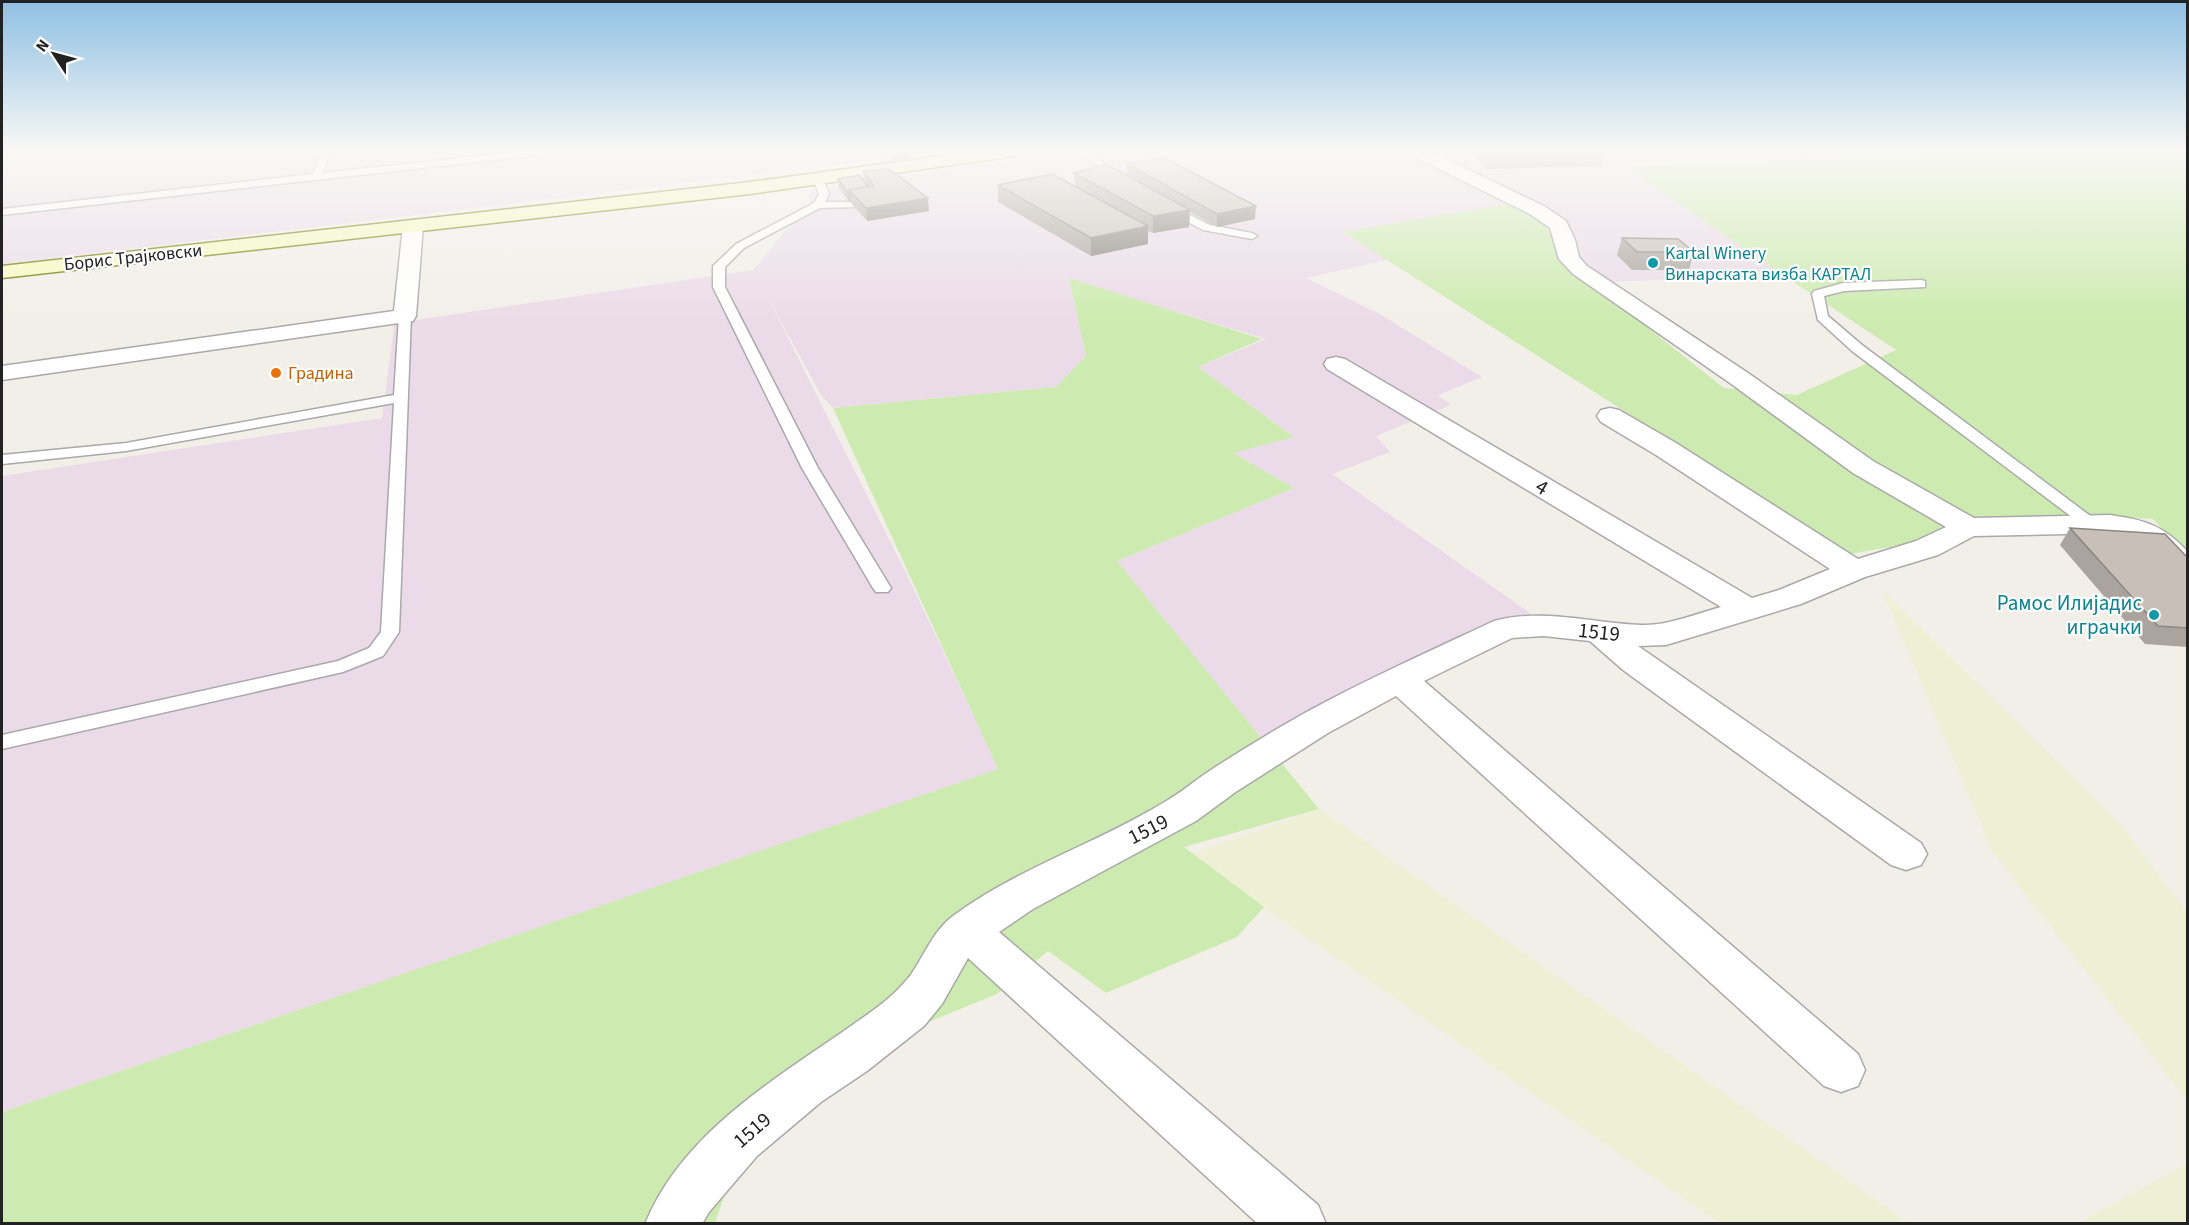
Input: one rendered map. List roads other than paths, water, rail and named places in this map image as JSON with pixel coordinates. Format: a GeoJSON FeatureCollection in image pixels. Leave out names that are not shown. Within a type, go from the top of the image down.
{"type":"FeatureCollection","features":[{"type":"Feature","properties":{"kind":"main road","name":"Борис Трајковски"},"geometry":{"type":"LineString","coordinates":[[2,272],[571,208]]}},
{"type":"Feature","properties":{"kind":"main road"},"geometry":{"type":"LineString","coordinates":[[336,234],[389,238],[411,249],[442,232],[491,218]]}},
{"type":"Feature","properties":{"kind":"street"},"geometry":{"type":"LineString","coordinates":[[1533,208],[1558,225],[1565,240],[1569,259],[1580,270],[1739,378],[1863,467],[1968,527],[2091,524],[2129,526],[2145,531],[2161,540],[2187,571]]}},
{"type":"Feature","properties":{"kind":"street"},"geometry":{"type":"LineString","coordinates":[[2,373],[405,316],[413,226]]}},
{"type":"Feature","properties":{"kind":"street","name":"4"},"geometry":{"type":"LineString","coordinates":[[1336,364],[1748,609]]}},
{"type":"Feature","properties":{"kind":"street"},"geometry":{"type":"LineString","coordinates":[[1610,416],[1666,449],[1854,570]]}},
{"type":"Feature","properties":{"kind":"street","name":"1519"},"geometry":{"type":"LineString","coordinates":[[672,1224],[690,1193],[739,1139],[804,1086],[850,1056],[907,1012],[926,990],[952,946],[968,930],[1018,897],[1182,811],[1314,724],[1399,679],[1506,628],[1543,626],[1642,636],[1666,634],[1790,597],[1854,570],[1927,548],[1968,527]]}},
{"type":"Feature","properties":{"kind":"street"},"geometry":{"type":"LineString","coordinates":[[1600,632],[1635,662],[1906,854]]}},
{"type":"Feature","properties":{"kind":"street"},"geometry":{"type":"LineString","coordinates":[[1399,679],[1841,1070]]}},
{"type":"Feature","properties":{"kind":"street"},"geometry":{"type":"LineString","coordinates":[[968,930],[1299,1224]]}},
{"type":"Feature","properties":{"kind":"street"},"geometry":{"type":"LineString","coordinates":[[700,1224],[710,1171]]}},
{"type":"Feature","properties":{"kind":"lane"},"geometry":{"type":"LineString","coordinates":[[2,212],[36,208]]}},
{"type":"Feature","properties":{"kind":"lane"},"geometry":{"type":"LineString","coordinates":[[812,208],[740,246],[718,266],[719,287],[810,468],[882,588]]}},
{"type":"Feature","properties":{"kind":"lane"},"geometry":{"type":"LineString","coordinates":[[1170,208],[1197,225],[1230,234],[1252,236]]}},
{"type":"Feature","properties":{"kind":"lane"},"geometry":{"type":"LineString","coordinates":[[1921,284],[1843,286],[1818,294],[1822,317],[1857,348],[2091,524]]}},
{"type":"Feature","properties":{"kind":"lane"},"geometry":{"type":"LineString","coordinates":[[2,742],[343,666],[376,652],[390,632],[405,316]]}},
{"type":"Feature","properties":{"kind":"lane"},"geometry":{"type":"LineString","coordinates":[[2,459],[126,447],[401,398]]}},
{"type":"Feature","properties":{"kind":"place","name":"Kartal Winery Винарската визба КАРТАЛ"},"geometry":{"type":"Point","coordinates":[1653,263]}},
{"type":"Feature","properties":{"kind":"place","name":"Градина"},"geometry":{"type":"Point","coordinates":[276,373]}},
{"type":"Feature","properties":{"kind":"place","name":"Рамос Илијадис играчки"},"geometry":{"type":"Point","coordinates":[2154,615]}}]}
